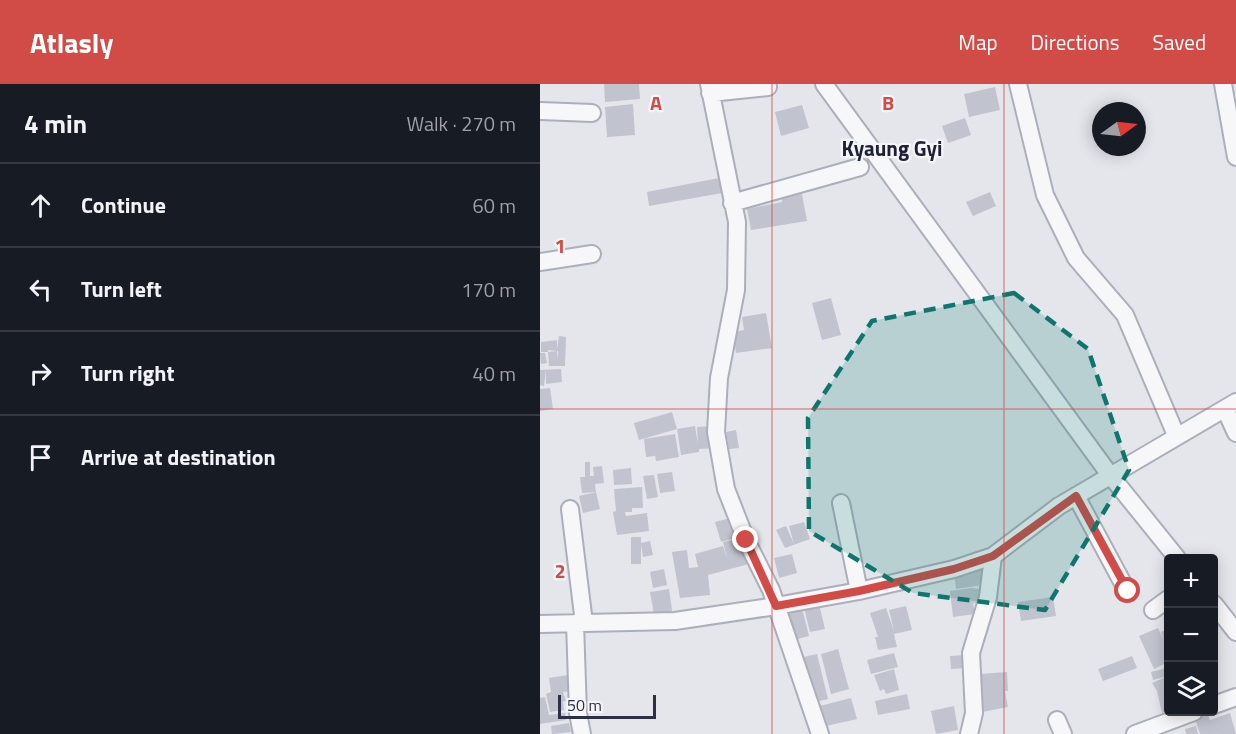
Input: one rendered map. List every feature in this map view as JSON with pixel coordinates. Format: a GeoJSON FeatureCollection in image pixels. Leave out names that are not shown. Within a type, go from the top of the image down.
{"type":"FeatureCollection","features":[{"type":"Feature","properties":{"kind":"street"},"geometry":{"type":"LineString","coordinates":[[824,84],[1110,475],[1174,554]]}},
{"type":"Feature","properties":{"kind":"street"},"geometry":{"type":"LineString","coordinates":[[1018,84],[1045,195],[1076,258],[1125,315],[1176,435]]}},
{"type":"Feature","properties":{"kind":"street"},"geometry":{"type":"LineString","coordinates":[[1223,84],[1236,157]]}},
{"type":"Feature","properties":{"kind":"street"},"geometry":{"type":"LineString","coordinates":[[768,87],[709,88],[737,222],[736,290],[719,378],[716,432],[726,489],[776,606],[819,734]]}},
{"type":"Feature","properties":{"kind":"street"},"geometry":{"type":"LineString","coordinates":[[540,111],[592,113]]}},
{"type":"Feature","properties":{"kind":"street"},"geometry":{"type":"LineString","coordinates":[[732,203],[860,167]]}},
{"type":"Feature","properties":{"kind":"street"},"geometry":{"type":"LineString","coordinates":[[540,262],[592,254]]}},
{"type":"Feature","properties":{"kind":"street"},"geometry":{"type":"LineString","coordinates":[[540,624],[675,621],[859,591],[954,569],[993,556],[1076,496],[1230,405],[1236,433]]}},
{"type":"Feature","properties":{"kind":"street"},"geometry":{"type":"LineString","coordinates":[[1076,496],[1128,591]]}},
{"type":"Feature","properties":{"kind":"street"},"geometry":{"type":"LineString","coordinates":[[841,503],[859,591]]}},
{"type":"Feature","properties":{"kind":"street"},"geometry":{"type":"LineString","coordinates":[[570,509],[579,623],[578,713],[582,734]]}},
{"type":"Feature","properties":{"kind":"street"},"geometry":{"type":"LineString","coordinates":[[969,734],[974,713],[971,653],[988,597],[993,556]]}},
{"type":"Feature","properties":{"kind":"street"},"geometry":{"type":"LineString","coordinates":[[1153,610],[1164,602]]}},
{"type":"Feature","properties":{"kind":"street"},"geometry":{"type":"LineString","coordinates":[[1224,610],[1236,632]]}},
{"type":"Feature","properties":{"kind":"street"},"geometry":{"type":"LineString","coordinates":[[1218,703],[1236,696]]}},
{"type":"Feature","properties":{"kind":"street"},"geometry":{"type":"LineString","coordinates":[[1135,734],[1181,716]]}},
{"type":"Feature","properties":{"kind":"highlighted area"},"geometry":{"type":"Polygon","coordinates":[[[1014,293],[1088,349],[1129,470],[1045,610],[913,593],[809,531],[808,418],[872,321],[1014,293]]]}},
{"type":"Feature","properties":{"kind":"building"},"geometry":{"type":"Polygon","coordinates":[[[604,84],[639,84],[640,99],[605,102],[604,84]]]}},
{"type":"Feature","properties":{"kind":"building"},"geometry":{"type":"Polygon","coordinates":[[[995,87],[1000,110],[969,117],[964,94],[995,87]]]}},
{"type":"Feature","properties":{"kind":"building"},"geometry":{"type":"Polygon","coordinates":[[[633,104],[635,135],[607,137],[605,107],[633,104]]]}},
{"type":"Feature","properties":{"kind":"building"},"geometry":{"type":"Polygon","coordinates":[[[802,105],[809,128],[781,136],[775,112],[802,105]]]}},
{"type":"Feature","properties":{"kind":"building"},"geometry":{"type":"Polygon","coordinates":[[[965,118],[971,135],[948,143],[942,126],[965,118]]]}},
{"type":"Feature","properties":{"kind":"building"},"geometry":{"type":"Polygon","coordinates":[[[719,178],[722,193],[649,206],[647,192],[719,178]]]}},
{"type":"Feature","properties":{"kind":"building"},"geometry":{"type":"Polygon","coordinates":[[[990,192],[996,206],[973,216],[966,202],[990,192]]]}},
{"type":"Feature","properties":{"kind":"building"},"geometry":{"type":"Polygon","coordinates":[[[802,194],[807,221],[751,230],[747,209],[782,202],[782,198],[802,194]]]}},
{"type":"Feature","properties":{"kind":"building"},"geometry":{"type":"Polygon","coordinates":[[[831,298],[841,335],[822,340],[812,303],[831,298]]]}},
{"type":"Feature","properties":{"kind":"building"},"geometry":{"type":"Polygon","coordinates":[[[766,313],[772,348],[736,353],[733,332],[744,330],[742,317],[766,313]]]}},
{"type":"Feature","properties":{"kind":"building"},"geometry":{"type":"Polygon","coordinates":[[[559,336],[566,337],[565,366],[549,366],[548,352],[541,352],[541,342],[557,340],[557,349],[559,336]]]}},
{"type":"Feature","properties":{"kind":"building"},"geometry":{"type":"Polygon","coordinates":[[[540,353],[545,353],[547,363],[541,364],[540,353]]]}},
{"type":"Feature","properties":{"kind":"building"},"geometry":{"type":"Polygon","coordinates":[[[561,369],[562,382],[546,384],[546,370],[544,386],[540,385],[540,370],[561,369]]]}},
{"type":"Feature","properties":{"kind":"building"},"geometry":{"type":"Polygon","coordinates":[[[550,388],[553,409],[540,411],[540,389],[550,388]]]}},
{"type":"Feature","properties":{"kind":"building"},"geometry":{"type":"Polygon","coordinates":[[[672,412],[677,429],[639,440],[634,423],[672,412]]]}},
{"type":"Feature","properties":{"kind":"building"},"geometry":{"type":"Polygon","coordinates":[[[695,426],[698,444],[697,427],[712,426],[714,448],[699,449],[699,452],[681,455],[677,429],[695,426]]]}},
{"type":"Feature","properties":{"kind":"building"},"geometry":{"type":"Polygon","coordinates":[[[736,430],[739,448],[729,449],[726,432],[736,430]]]}},
{"type":"Feature","properties":{"kind":"building"},"geometry":{"type":"Polygon","coordinates":[[[675,434],[679,457],[656,461],[654,449],[655,456],[646,457],[644,439],[675,434]]]}},
{"type":"Feature","properties":{"kind":"building"},"geometry":{"type":"Polygon","coordinates":[[[585,462],[590,462],[590,476],[594,476],[593,467],[602,466],[604,483],[595,484],[596,492],[582,493],[580,477],[585,477],[585,462]]]}},
{"type":"Feature","properties":{"kind":"building"},"geometry":{"type":"Polygon","coordinates":[[[631,468],[632,484],[614,485],[613,470],[631,468]]]}},
{"type":"Feature","properties":{"kind":"building"},"geometry":{"type":"Polygon","coordinates":[[[672,472],[675,491],[660,493],[657,474],[672,472]]]}},
{"type":"Feature","properties":{"kind":"building"},"geometry":{"type":"Polygon","coordinates":[[[654,475],[658,497],[647,499],[643,476],[654,475]]]}},
{"type":"Feature","properties":{"kind":"building"},"geometry":{"type":"Polygon","coordinates":[[[642,487],[643,508],[632,508],[632,512],[625,512],[626,516],[647,513],[649,531],[617,535],[613,512],[616,511],[614,489],[642,487]]]}},
{"type":"Feature","properties":{"kind":"building"},"geometry":{"type":"Polygon","coordinates":[[[596,492],[600,509],[583,513],[579,496],[596,492]]]}},
{"type":"Feature","properties":{"kind":"building"},"geometry":{"type":"Polygon","coordinates":[[[734,517],[739,537],[721,542],[715,522],[734,517]]]}},
{"type":"Feature","properties":{"kind":"building"},"geometry":{"type":"Polygon","coordinates":[[[804,522],[810,539],[785,548],[776,530],[786,526],[794,544],[789,526],[804,522]]]}},
{"type":"Feature","properties":{"kind":"building"},"geometry":{"type":"Polygon","coordinates":[[[631,537],[641,537],[641,543],[650,541],[653,555],[643,557],[641,545],[641,564],[631,564],[631,537]]]}},
{"type":"Feature","properties":{"kind":"building"},"geometry":{"type":"Polygon","coordinates":[[[743,538],[749,564],[708,575],[710,595],[680,598],[672,552],[687,550],[689,568],[698,567],[695,554],[723,546],[727,558],[723,542],[743,538]]]}},
{"type":"Feature","properties":{"kind":"building"},"geometry":{"type":"Polygon","coordinates":[[[792,554],[797,573],[779,578],[774,558],[792,554]]]}},
{"type":"Feature","properties":{"kind":"building"},"geometry":{"type":"Polygon","coordinates":[[[664,569],[667,585],[653,588],[650,572],[664,569]]]}},
{"type":"Feature","properties":{"kind":"building"},"geometry":{"type":"Polygon","coordinates":[[[987,569],[989,584],[956,589],[954,574],[987,569]]]}},
{"type":"Feature","properties":{"kind":"building"},"geometry":{"type":"Polygon","coordinates":[[[669,589],[673,617],[655,620],[650,592],[669,589]]]}},
{"type":"Feature","properties":{"kind":"building"},"geometry":{"type":"Polygon","coordinates":[[[981,589],[981,604],[973,603],[975,614],[953,617],[950,591],[981,589]]]}},
{"type":"Feature","properties":{"kind":"building"},"geometry":{"type":"Polygon","coordinates":[[[1053,597],[1056,616],[1021,621],[1018,602],[1053,597]]]}},
{"type":"Feature","properties":{"kind":"building"},"geometry":{"type":"Polygon","coordinates":[[[801,604],[809,636],[794,640],[786,608],[801,604]]]}},
{"type":"Feature","properties":{"kind":"building"},"geometry":{"type":"Polygon","coordinates":[[[819,604],[825,629],[810,632],[804,608],[819,604]]]}},
{"type":"Feature","properties":{"kind":"building"},"geometry":{"type":"Polygon","coordinates":[[[906,606],[912,630],[894,634],[897,647],[878,650],[875,637],[878,637],[870,613],[886,608],[894,631],[889,610],[906,606]]]}},
{"type":"Feature","properties":{"kind":"building"},"geometry":{"type":"Polygon","coordinates":[[[1158,628],[1163,639],[1161,632],[1164,631],[1164,664],[1154,669],[1139,636],[1158,628]]]}},
{"type":"Feature","properties":{"kind":"building"},"geometry":{"type":"Polygon","coordinates":[[[838,649],[849,689],[831,694],[821,654],[838,649]]]}},
{"type":"Feature","properties":{"kind":"building"},"geometry":{"type":"Polygon","coordinates":[[[894,653],[898,667],[871,674],[867,660],[894,653]]]}},
{"type":"Feature","properties":{"kind":"building"},"geometry":{"type":"Polygon","coordinates":[[[817,654],[828,699],[811,703],[799,658],[817,654]]]}},
{"type":"Feature","properties":{"kind":"building"},"geometry":{"type":"Polygon","coordinates":[[[965,655],[966,668],[951,669],[950,656],[965,655]]]}},
{"type":"Feature","properties":{"kind":"building"},"geometry":{"type":"Polygon","coordinates":[[[1132,656],[1137,668],[1103,681],[1098,669],[1132,656]]]}},
{"type":"Feature","properties":{"kind":"building"},"geometry":{"type":"Polygon","coordinates":[[[894,669],[899,690],[886,694],[884,689],[880,691],[874,675],[894,669]]]}},
{"type":"Feature","properties":{"kind":"building"},"geometry":{"type":"Polygon","coordinates":[[[1164,669],[1164,677],[1153,680],[1151,672],[1164,669]]]}},
{"type":"Feature","properties":{"kind":"building"},"geometry":{"type":"Polygon","coordinates":[[[1007,672],[1008,691],[1005,691],[1008,707],[982,712],[979,694],[982,694],[980,674],[1007,672]]]}},
{"type":"Feature","properties":{"kind":"building"},"geometry":{"type":"Polygon","coordinates":[[[568,675],[570,691],[563,692],[566,701],[558,703],[563,702],[564,710],[550,712],[546,694],[551,692],[549,678],[568,675]]]}},
{"type":"Feature","properties":{"kind":"building"},"geometry":{"type":"Polygon","coordinates":[[[1164,678],[1164,712],[1162,713],[1157,691],[1152,683],[1164,678]]]}},
{"type":"Feature","properties":{"kind":"building"},"geometry":{"type":"Polygon","coordinates":[[[907,694],[910,709],[878,715],[875,701],[907,694]]]}},
{"type":"Feature","properties":{"kind":"building"},"geometry":{"type":"Polygon","coordinates":[[[545,697],[549,715],[565,713],[566,720],[540,724],[540,698],[545,697]]]}},
{"type":"Feature","properties":{"kind":"building"},"geometry":{"type":"Polygon","coordinates":[[[851,698],[857,719],[822,727],[816,707],[851,698]]]}},
{"type":"Feature","properties":{"kind":"building"},"geometry":{"type":"Polygon","coordinates":[[[954,706],[958,730],[936,734],[931,711],[954,706]]]}},
{"type":"Feature","properties":{"kind":"building"},"geometry":{"type":"Polygon","coordinates":[[[1230,713],[1236,734],[1200,734],[1195,719],[1208,716],[1210,720],[1230,713]]]}},
{"type":"Feature","properties":{"kind":"building"},"geometry":{"type":"Polygon","coordinates":[[[569,723],[571,732],[552,734],[551,726],[569,723]]]}},
{"type":"Feature","properties":{"kind":"building"},"geometry":{"type":"Polygon","coordinates":[[[1196,726],[1198,734],[1186,734],[1185,729],[1196,726]]]}},
{"type":"Feature","properties":{"kind":"district","name":"Kyaung Gyi"},"geometry":{"type":"Point","coordinates":[892,149]}},
{"type":"Feature","properties":{"kind":"route"},"geometry":{"type":"LineString","coordinates":[[746,540],[771,590],[776,606],[859,591],[954,569],[993,556],[1059,506],[1076,496],[1128,591]]}}]}
